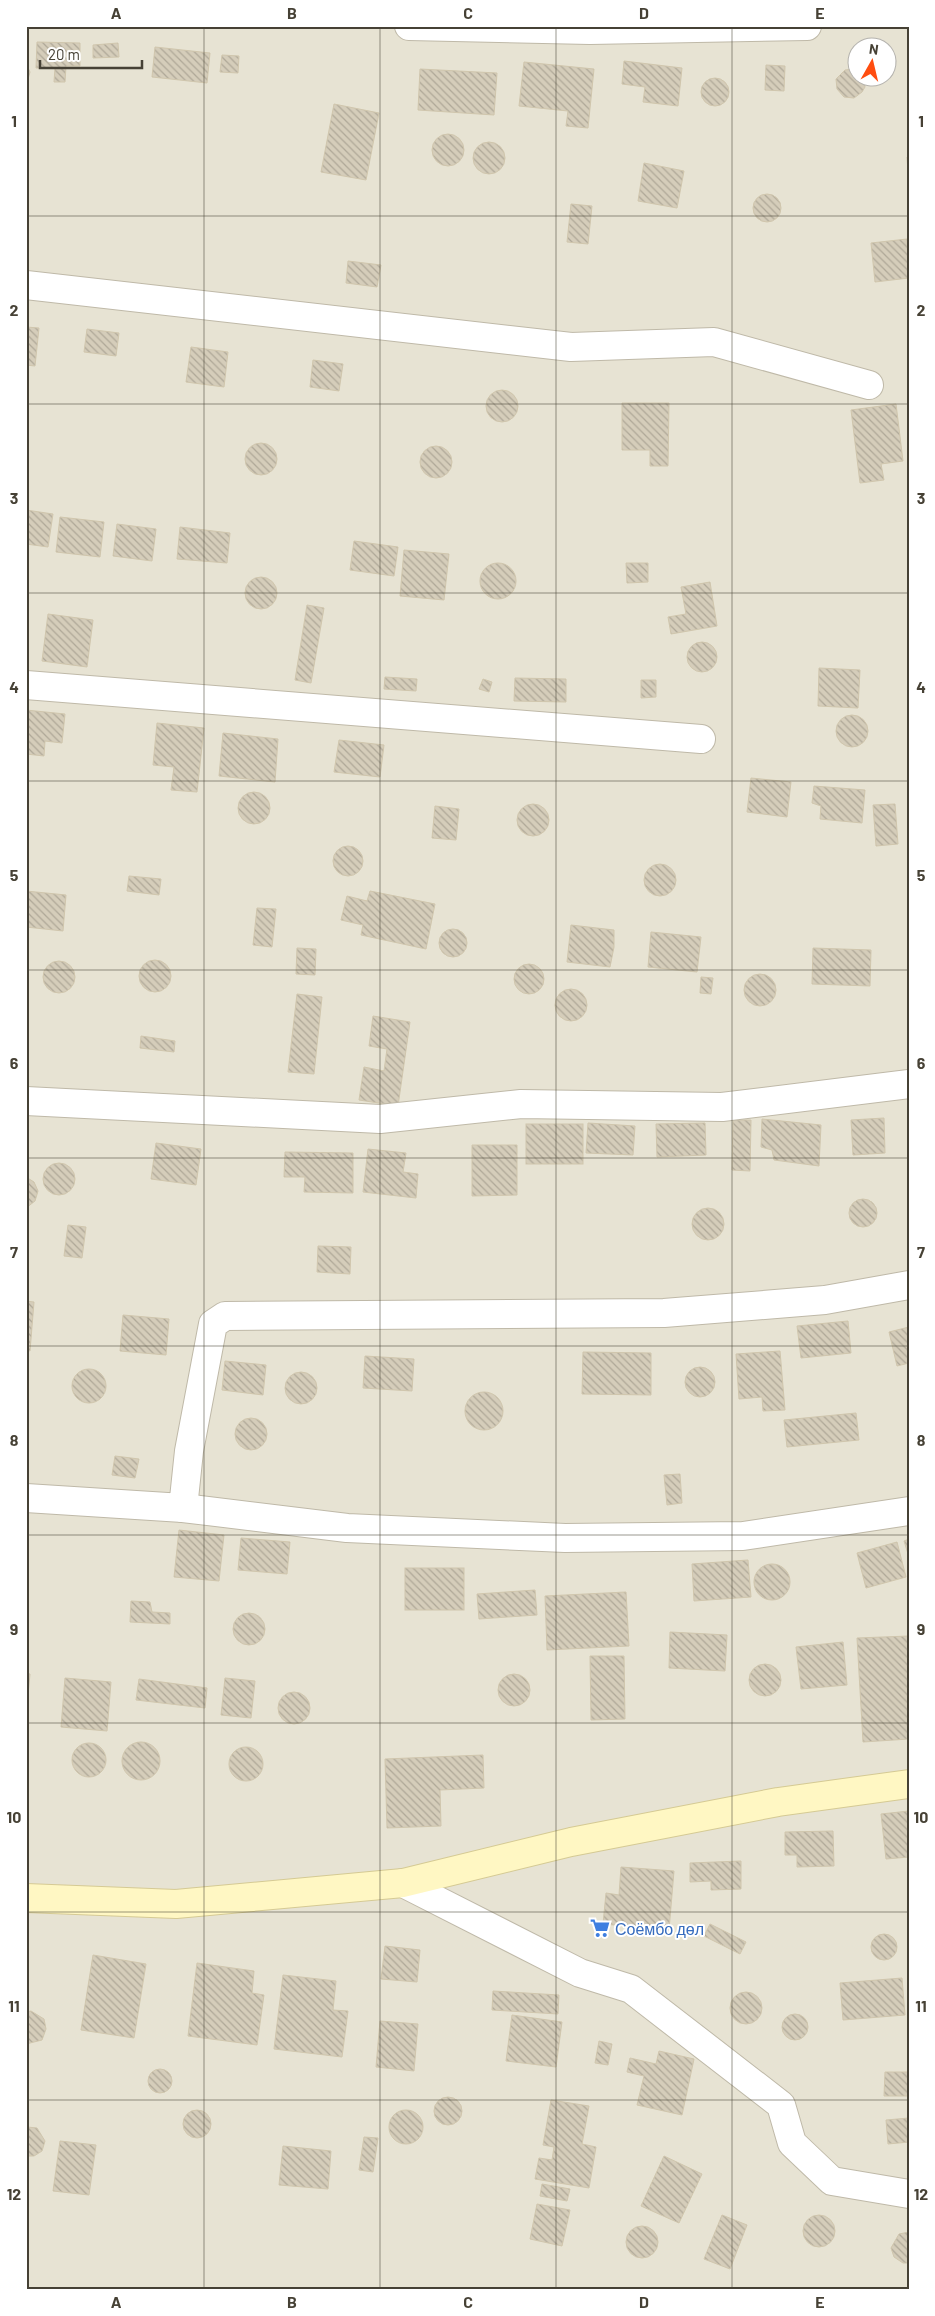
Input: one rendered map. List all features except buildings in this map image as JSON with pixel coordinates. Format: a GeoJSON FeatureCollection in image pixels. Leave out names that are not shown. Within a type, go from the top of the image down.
{"type":"FeatureCollection","features":[{"type":"Feature","properties":{"kind":"main road"},"geometry":{"type":"LineString","coordinates":[[26,1898],[176,1904],[403,1882],[581,1840],[778,1802],[909,1784]]}},
{"type":"Feature","properties":{"kind":"street"},"geometry":{"type":"LineString","coordinates":[[408,26],[590,30],[807,26]]}},
{"type":"Feature","properties":{"kind":"street"},"geometry":{"type":"LineString","coordinates":[[26,285],[571,347],[714,342],[868,385]]}},
{"type":"Feature","properties":{"kind":"street"},"geometry":{"type":"LineString","coordinates":[[26,685],[701,739]]}},
{"type":"Feature","properties":{"kind":"street"},"geometry":{"type":"LineString","coordinates":[[26,1101],[380,1119],[521,1104],[722,1107],[909,1084]]}},
{"type":"Feature","properties":{"kind":"street"},"geometry":{"type":"LineString","coordinates":[[183,1508],[189,1451],[213,1324],[225,1316],[664,1313],[825,1300],[909,1285]]}},
{"type":"Feature","properties":{"kind":"street"},"geometry":{"type":"LineString","coordinates":[[26,1498],[183,1508],[347,1528],[565,1538],[743,1536],[909,1511]]}},
{"type":"Feature","properties":{"kind":"street"},"geometry":{"type":"LineString","coordinates":[[403,1882],[580,1973],[631,1989],[781,2104],[792,2143],[832,2182],[909,2194]]}},
{"type":"Feature","properties":{"kind":"shaded area"},"geometry":{"type":"Polygon","coordinates":[[[26,26],[909,26],[909,2290],[26,2290],[26,26]]]}},
{"type":"Feature","properties":{"kind":"place","name":"Соёмбо дөл"},"geometry":{"type":"Point","coordinates":[600,1928]}}]}
